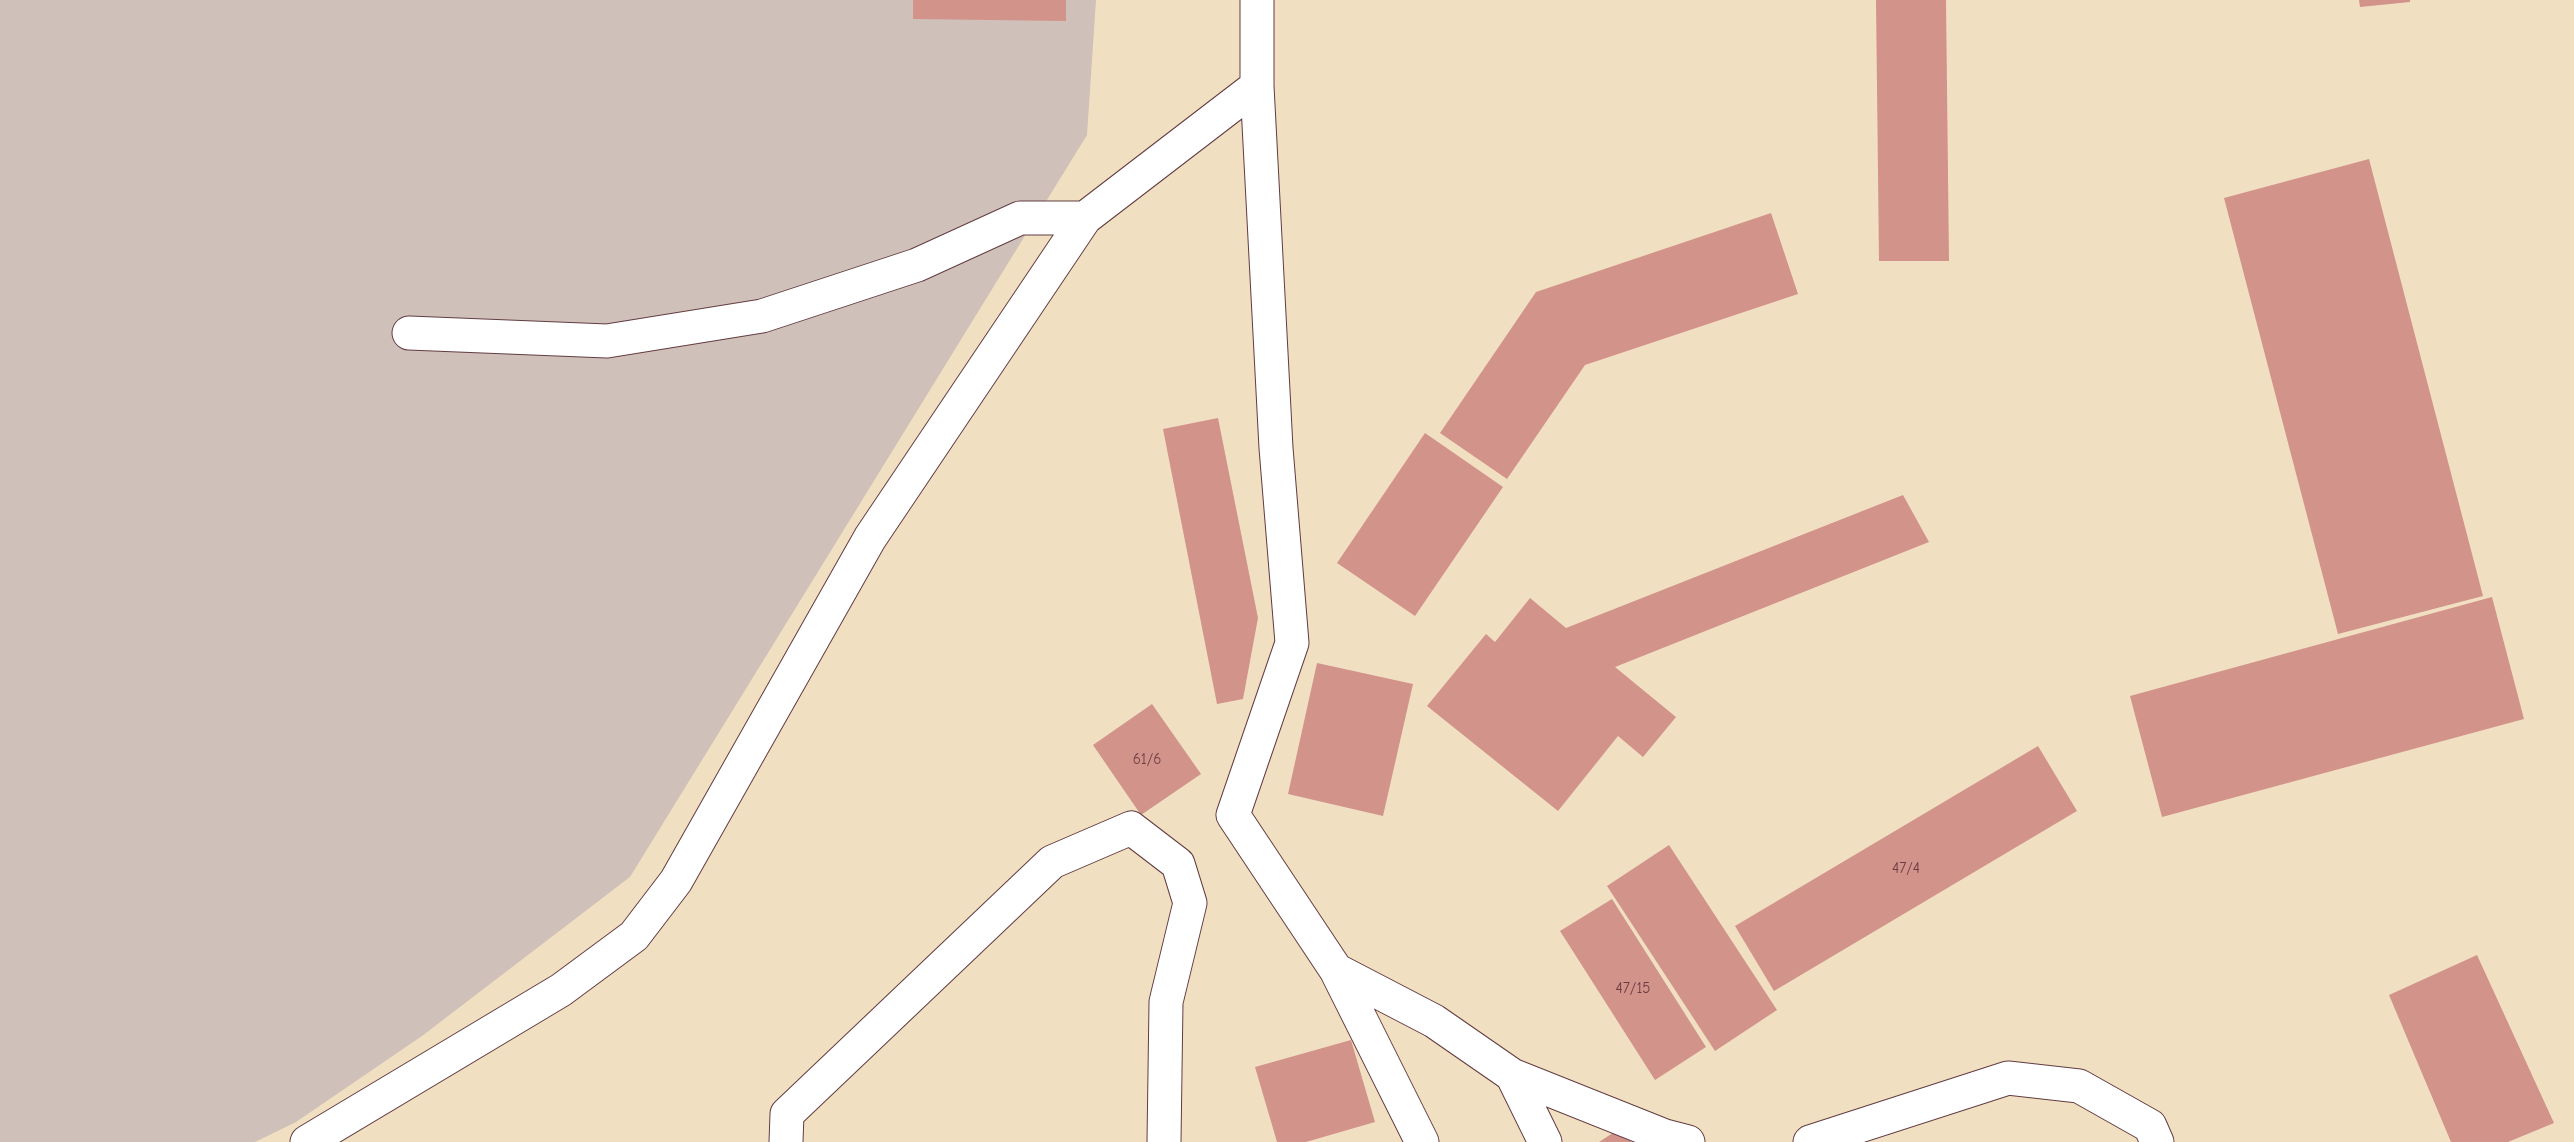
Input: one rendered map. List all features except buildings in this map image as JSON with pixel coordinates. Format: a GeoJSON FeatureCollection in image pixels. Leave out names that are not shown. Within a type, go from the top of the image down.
{"type":"FeatureCollection","features":[{"type":"Feature","properties":{"kind":"lane"},"geometry":{"type":"LineString","coordinates":[[1257,0],[1257,86],[1276,448],[1292,643],[1233,815],[1336,970],[1422,1142]]}},
{"type":"Feature","properties":{"kind":"lane"},"geometry":{"type":"LineString","coordinates":[[307,1142],[561,990],[634,936],[676,881],[870,538],[1085,218],[1257,86]]}},
{"type":"Feature","properties":{"kind":"lane"},"geometry":{"type":"LineString","coordinates":[[409,333],[607,341],[762,316],[917,265],[1020,218],[1085,218]]}},
{"type":"Feature","properties":{"kind":"lane"},"geometry":{"type":"LineString","coordinates":[[786,1142],[787,1114],[1052,862],[1131,828],[1178,864],[1190,903],[1166,1002],[1164,1142]]}},
{"type":"Feature","properties":{"kind":"lane"},"geometry":{"type":"LineString","coordinates":[[1336,970],[1434,1021],[1512,1075],[1665,1136],[1688,1142]]}},
{"type":"Feature","properties":{"kind":"lane"},"geometry":{"type":"LineString","coordinates":[[1512,1075],[1545,1142]]}},
{"type":"Feature","properties":{"kind":"lane"},"geometry":{"type":"LineString","coordinates":[[1810,1142],[2008,1078],[2079,1086],[2150,1126],[2157,1142]]}},
{"type":"Feature","properties":{"kind":"shaded area"},"geometry":{"type":"Polygon","coordinates":[[[0,0],[1096,0],[1087,135],[630,877],[422,1036],[296,1122],[255,1142],[0,1142],[0,0]]]}}]}
